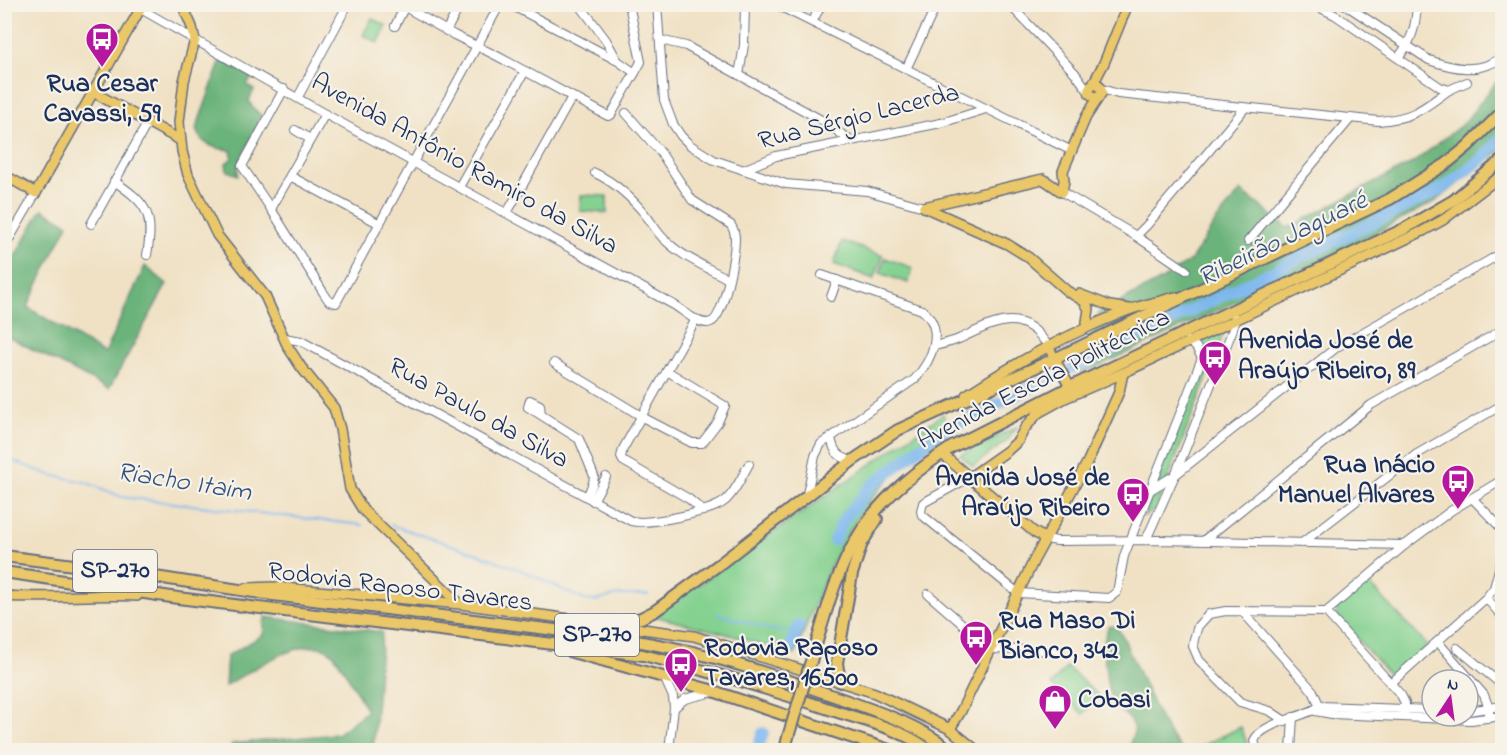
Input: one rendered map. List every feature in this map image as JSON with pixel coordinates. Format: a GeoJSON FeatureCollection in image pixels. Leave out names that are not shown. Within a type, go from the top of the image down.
{"type":"FeatureCollection","features":[{"type":"Feature","properties":{"kind":"highway","name":"Avenida Escola Politécnica"},"geometry":{"type":"LineString","coordinates":[[617,624],[641,618],[655,611],[721,563],[807,494],[898,430],[954,403],[1056,361],[1192,292],[1390,199],[1446,164],[1503,112]]}},
{"type":"Feature","properties":{"kind":"highway","name":"Avenida Escola Politécnica"},"geometry":{"type":"LineString","coordinates":[[785,750],[825,615],[852,542],[888,495],[915,472],[942,454],[1069,386],[1158,351],[1404,229],[1454,200],[1503,160]]}},
{"type":"Feature","properties":{"kind":"highway"},"geometry":{"type":"LineString","coordinates":[[840,682],[837,663],[852,574],[862,543],[881,513],[888,495]]}},
{"type":"Feature","properties":{"kind":"highway","name":"Rodovia Raposo Tavares"},"geometry":{"type":"LineString","coordinates":[[4,556],[225,588],[619,638],[701,654],[901,720],[950,750]]}},
{"type":"Feature","properties":{"kind":"highway","name":"Rodovia Raposo Tavares"},"geometry":{"type":"LineString","coordinates":[[4,572],[178,597],[643,655],[770,689],[881,726],[929,750]]}},
{"type":"Feature","properties":{"kind":"highway"},"geometry":{"type":"LineString","coordinates":[[519,639],[664,677],[889,750]]}},
{"type":"Feature","properties":{"kind":"highway"},"geometry":{"type":"LineString","coordinates":[[857,738],[867,750]]}},
{"type":"Feature","properties":{"kind":"main road"},"geometry":{"type":"LineString","coordinates":[[182,4],[195,40],[184,81],[179,122],[180,140],[188,175],[217,235],[265,296],[301,367],[334,408],[353,496],[363,510],[460,604]]}},
{"type":"Feature","properties":{"kind":"main road"},"geometry":{"type":"LineString","coordinates":[[1043,179],[1062,192],[1063,171],[1086,117],[1104,63],[1128,4]]}},
{"type":"Feature","properties":{"kind":"main road"},"geometry":{"type":"LineString","coordinates":[[4,175],[36,193],[138,6]]}},
{"type":"Feature","properties":{"kind":"main road"},"geometry":{"type":"LineString","coordinates":[[93,92],[180,140]]}},
{"type":"Feature","properties":{"kind":"main road"},"geometry":{"type":"LineString","coordinates":[[165,131],[174,130],[179,122]]}},
{"type":"Feature","properties":{"kind":"main road"},"geometry":{"type":"LineString","coordinates":[[924,207],[1043,179],[1063,171]]}},
{"type":"Feature","properties":{"kind":"main road"},"geometry":{"type":"LineString","coordinates":[[970,477],[1018,441],[1025,428],[1038,413],[1069,386],[1105,380],[1122,373],[1158,351],[1188,341],[1423,231],[1443,220],[1503,175]]}},
{"type":"Feature","properties":{"kind":"main road"},"geometry":{"type":"LineString","coordinates":[[924,207],[1018,250],[1067,291],[1084,302],[1089,309],[1086,328]]}},
{"type":"Feature","properties":{"kind":"main road"},"geometry":{"type":"LineString","coordinates":[[1059,283],[1080,295],[1110,306],[1129,309]]}},
{"type":"Feature","properties":{"kind":"main road","name":"Avenida Escola Politécnica"},"geometry":{"type":"LineString","coordinates":[[954,403],[1007,368],[1064,338],[1129,309],[1192,292]]}},
{"type":"Feature","properties":{"kind":"main road"},"geometry":{"type":"LineString","coordinates":[[1056,361],[1057,349],[1064,338]]}},
{"type":"Feature","properties":{"kind":"main road"},"geometry":{"type":"LineString","coordinates":[[1048,346],[1069,386]]}},
{"type":"Feature","properties":{"kind":"main road"},"geometry":{"type":"LineString","coordinates":[[950,729],[1018,593],[1088,461],[1119,392],[1122,373]]}},
{"type":"Feature","properties":{"kind":"main road"},"geometry":{"type":"LineString","coordinates":[[1105,380],[1112,387],[1114,401]]}},
{"type":"Feature","properties":{"kind":"main road"},"geometry":{"type":"LineString","coordinates":[[942,454],[1034,532],[1046,539]]}},
{"type":"Feature","properties":{"kind":"main road"},"geometry":{"type":"LineString","coordinates":[[427,601],[433,593],[433,578]]}},
{"type":"Feature","properties":{"kind":"main road"},"geometry":{"type":"LineString","coordinates":[[225,588],[274,587],[460,604],[694,636],[892,700],[950,729],[976,750]]}},
{"type":"Feature","properties":{"kind":"main road"},"geometry":{"type":"LineString","coordinates":[[4,596],[97,594],[178,597]]}},
{"type":"Feature","properties":{"kind":"street"},"geometry":{"type":"LineString","coordinates":[[298,97],[348,4]]}},
{"type":"Feature","properties":{"kind":"street"},"geometry":{"type":"LineString","coordinates":[[446,31],[461,4]]}},
{"type":"Feature","properties":{"kind":"street"},"geometry":{"type":"LineString","coordinates":[[284,89],[242,166],[323,292],[329,300],[336,303],[500,4]]}},
{"type":"Feature","properties":{"kind":"street"},"geometry":{"type":"LineString","coordinates":[[509,4],[618,62],[635,74]]}},
{"type":"Feature","properties":{"kind":"street"},"geometry":{"type":"LineString","coordinates":[[579,4],[606,40],[618,62]]}},
{"type":"Feature","properties":{"kind":"street"},"geometry":{"type":"LineString","coordinates":[[395,26],[406,5],[446,31],[572,96],[603,115],[610,115],[635,74],[641,58],[629,4]]}},
{"type":"Feature","properties":{"kind":"street"},"geometry":{"type":"LineString","coordinates":[[657,4],[664,100],[673,124],[690,145],[714,160],[786,184],[867,191],[924,207]]}},
{"type":"Feature","properties":{"kind":"street"},"geometry":{"type":"LineString","coordinates":[[739,75],[744,45],[744,4]]}},
{"type":"Feature","properties":{"kind":"street"},"geometry":{"type":"LineString","coordinates":[[775,4],[1072,152]]}},
{"type":"Feature","properties":{"kind":"street"},"geometry":{"type":"LineString","coordinates":[[812,22],[822,4]]}},
{"type":"Feature","properties":{"kind":"street"},"geometry":{"type":"LineString","coordinates":[[906,69],[937,4]]}},
{"type":"Feature","properties":{"kind":"street"},"geometry":{"type":"LineString","coordinates":[[1009,4],[1075,73],[1095,90],[1118,94],[1379,121],[1401,119],[1424,110],[1449,90],[1467,82]]}},
{"type":"Feature","properties":{"kind":"street"},"geometry":{"type":"LineString","coordinates":[[1312,4],[1335,15],[1449,90]]}},
{"type":"Feature","properties":{"kind":"street"},"geometry":{"type":"LineString","coordinates":[[1344,4],[1429,60],[1465,70],[1488,66],[1503,57]]}},
{"type":"Feature","properties":{"kind":"street"},"geometry":{"type":"LineString","coordinates":[[1398,58],[1408,47],[1416,23],[1417,4]]}},
{"type":"Feature","properties":{"kind":"street","name":"Avenida Antônio Ramiro da Silva"},"geometry":{"type":"LineString","coordinates":[[138,6],[325,114],[696,319],[706,323],[712,322],[719,314],[728,279]]}},
{"type":"Feature","properties":{"kind":"street"},"geometry":{"type":"LineString","coordinates":[[660,40],[686,46],[825,122],[851,141]]}},
{"type":"Feature","properties":{"kind":"street"},"geometry":{"type":"LineString","coordinates":[[459,187],[525,71]]}},
{"type":"Feature","properties":{"kind":"street"},"geometry":{"type":"LineString","coordinates":[[507,213],[572,96]]}},
{"type":"Feature","properties":{"kind":"street"},"geometry":{"type":"LineString","coordinates":[[1136,236],[1148,225],[1245,108]]}},
{"type":"Feature","properties":{"kind":"street","name":"Rua Sérgio Lacerda"},"geometry":{"type":"LineString","coordinates":[[743,170],[776,156],[941,123],[986,109]]}},
{"type":"Feature","properties":{"kind":"street"},"geometry":{"type":"LineString","coordinates":[[595,173],[610,180],[624,192],[675,249],[728,279],[735,242],[731,225],[692,200],[661,153],[626,113]]}},
{"type":"Feature","properties":{"kind":"street"},"geometry":{"type":"LineString","coordinates":[[271,209],[325,114]]}},
{"type":"Feature","properties":{"kind":"street"},"geometry":{"type":"LineString","coordinates":[[1248,241],[1351,118]]}},
{"type":"Feature","properties":{"kind":"street"},"geometry":{"type":"LineString","coordinates":[[91,224],[148,122]]}},
{"type":"Feature","properties":{"kind":"street"},"geometry":{"type":"LineString","coordinates":[[295,130],[310,139]]}},
{"type":"Feature","properties":{"kind":"street"},"geometry":{"type":"LineString","coordinates":[[290,176],[380,224]]}},
{"type":"Feature","properties":{"kind":"street"},"geometry":{"type":"LineString","coordinates":[[114,181],[134,194],[147,212],[150,227],[147,255]]}},
{"type":"Feature","properties":{"kind":"street"},"geometry":{"type":"LineString","coordinates":[[1062,192],[1136,236],[1186,270]]}},
{"type":"Feature","properties":{"kind":"street"},"geometry":{"type":"LineString","coordinates":[[4,248],[36,193]]}},
{"type":"Feature","properties":{"kind":"street"},"geometry":{"type":"LineString","coordinates":[[1152,489],[1175,475],[1337,347],[1503,254]]}},
{"type":"Feature","properties":{"kind":"street"},"geometry":{"type":"LineString","coordinates":[[807,494],[817,450],[821,444],[915,379],[924,368],[934,346],[935,332],[928,315],[922,310],[822,275]]}},
{"type":"Feature","properties":{"kind":"street"},"geometry":{"type":"LineString","coordinates":[[831,297],[837,280]]}},
{"type":"Feature","properties":{"kind":"street"},"geometry":{"type":"LineString","coordinates":[[1146,540],[1175,475],[1233,329],[1235,318]]}},
{"type":"Feature","properties":{"kind":"street"},"geometry":{"type":"LineString","coordinates":[[696,319],[623,449],[621,457],[623,462],[689,499],[703,511],[726,500],[749,465]]}},
{"type":"Feature","properties":{"kind":"street"},"geometry":{"type":"LineString","coordinates":[[934,346],[958,339],[992,322],[1003,320],[1015,320],[1028,325],[1039,333],[1048,346]]}},
{"type":"Feature","properties":{"kind":"street"},"geometry":{"type":"LineString","coordinates":[[1203,541],[1371,405],[1503,330]]}},
{"type":"Feature","properties":{"kind":"street","name":"Rua Paulo da Silva"},"geometry":{"type":"LineString","coordinates":[[285,338],[301,341],[631,521],[652,523],[703,511]]}},
{"type":"Feature","properties":{"kind":"street"},"geometry":{"type":"LineString","coordinates":[[970,477],[928,498],[921,505],[922,515],[1018,593],[1109,598],[1113,596],[1117,592],[1124,556],[1202,358],[1196,347],[1188,341]]}},
{"type":"Feature","properties":{"kind":"street"},"geometry":{"type":"LineString","coordinates":[[1202,358],[1220,359]]}},
{"type":"Feature","properties":{"kind":"street"},"geometry":{"type":"LineString","coordinates":[[554,363],[696,444],[704,441],[725,409],[723,404],[667,371]]}},
{"type":"Feature","properties":{"kind":"street"},"geometry":{"type":"LineString","coordinates":[[1302,543],[1417,454],[1503,405]]}},
{"type":"Feature","properties":{"kind":"street"},"geometry":{"type":"LineString","coordinates":[[541,415],[579,438],[594,476],[590,499]]}},
{"type":"Feature","properties":{"kind":"street"},"geometry":{"type":"LineString","coordinates":[[831,438],[836,452],[852,461]]}},
{"type":"Feature","properties":{"kind":"street"},"geometry":{"type":"LineString","coordinates":[[1188,441],[1195,450],[1201,453]]}},
{"type":"Feature","properties":{"kind":"street"},"geometry":{"type":"LineString","coordinates":[[590,499],[606,477]]}},
{"type":"Feature","properties":{"kind":"street"},"geometry":{"type":"LineString","coordinates":[[1289,719],[1240,702],[1199,660],[1194,650],[1194,639],[1196,631],[1205,618],[1215,612],[1326,612],[1405,545],[1472,498],[1503,480]]}},
{"type":"Feature","properties":{"kind":"street"},"geometry":{"type":"LineString","coordinates":[[1472,498],[1503,529]]}},
{"type":"Feature","properties":{"kind":"street"},"geometry":{"type":"LineString","coordinates":[[1046,539],[1057,541],[1146,540],[1405,545]]}},
{"type":"Feature","properties":{"kind":"street"},"geometry":{"type":"LineString","coordinates":[[1390,683],[1486,598],[1494,588],[1503,558]]}},
{"type":"Feature","properties":{"kind":"street"},"geometry":{"type":"LineString","coordinates":[[928,594],[991,649],[1060,651]]}},
{"type":"Feature","properties":{"kind":"street"},"geometry":{"type":"LineString","coordinates":[[1486,598],[1503,616]]}},
{"type":"Feature","properties":{"kind":"street"},"geometry":{"type":"LineString","coordinates":[[1242,611],[1313,691],[1319,710]]}},
{"type":"Feature","properties":{"kind":"street"},"geometry":{"type":"LineString","coordinates":[[1326,612],[1404,699],[1404,713]]}},
{"type":"Feature","properties":{"kind":"street"},"geometry":{"type":"LineString","coordinates":[[1438,642],[1484,695],[1489,708],[1489,718]]}},
{"type":"Feature","properties":{"kind":"street"},"geometry":{"type":"LineString","coordinates":[[1457,648],[1503,685]]}},
{"type":"Feature","properties":{"kind":"street"},"geometry":{"type":"LineString","coordinates":[[664,677],[673,697],[674,708],[669,750]]}},
{"type":"Feature","properties":{"kind":"street"},"geometry":{"type":"LineString","coordinates":[[674,708],[685,699],[714,692]]}},
{"type":"Feature","properties":{"kind":"street"},"geometry":{"type":"LineString","coordinates":[[1256,748],[1255,738],[1258,734],[1289,719],[1319,710],[1404,713],[1416,718],[1471,720],[1502,716],[1502,706],[1480,709]]}},
{"type":"Feature","properties":{"kind":"street"},"geometry":{"type":"LineString","coordinates":[[1414,709],[1416,718]]}},
{"type":"Feature","properties":{"kind":"street"},"geometry":{"type":"LineString","coordinates":[[1404,713],[1420,709]]}},
{"type":"Feature","properties":{"kind":"street"},"geometry":{"type":"LineString","coordinates":[[1289,719],[1291,750]]}},
{"type":"Feature","properties":{"kind":"green space"},"geometry":{"type":"Polygon","coordinates":[[[372,18],[387,26],[378,43],[363,35],[372,18]]]}},
{"type":"Feature","properties":{"kind":"green space"},"geometry":{"type":"Polygon","coordinates":[[[221,60],[252,77],[247,86],[254,90],[249,100],[252,107],[262,116],[238,165],[238,175],[227,171],[226,163],[232,158],[231,150],[209,145],[201,139],[196,129],[221,60]]]}},
{"type":"Feature","properties":{"kind":"green space"},"geometry":{"type":"Polygon","coordinates":[[[1502,75],[1502,149],[1436,201],[1303,271],[1081,374],[1099,313],[1160,281],[1192,259],[1216,221],[1241,191],[1288,228],[1414,162],[1464,123],[1502,75]]]}},
{"type":"Feature","properties":{"kind":"green space"},"geometry":{"type":"Polygon","coordinates":[[[581,195],[607,196],[607,213],[580,211],[581,195]]]}},
{"type":"Feature","properties":{"kind":"green space"},"geometry":{"type":"Polygon","coordinates":[[[42,209],[68,224],[27,307],[104,354],[145,266],[167,284],[109,389],[5,335],[5,274],[42,209]]]}},
{"type":"Feature","properties":{"kind":"green space"},"geometry":{"type":"Polygon","coordinates":[[[842,241],[883,256],[874,279],[834,264],[842,241]]]}},
{"type":"Feature","properties":{"kind":"green space"},"geometry":{"type":"Polygon","coordinates":[[[885,258],[913,268],[908,283],[880,273],[885,258]]]}},
{"type":"Feature","properties":{"kind":"green space"},"geometry":{"type":"Polygon","coordinates":[[[1225,330],[1156,510],[1144,516],[1206,357],[1197,342],[1225,330]]]}},
{"type":"Feature","properties":{"kind":"green space"},"geometry":{"type":"Polygon","coordinates":[[[943,414],[952,433],[898,470],[862,511],[848,533],[825,579],[795,655],[727,634],[653,616],[943,414]]]}},
{"type":"Feature","properties":{"kind":"green space"},"geometry":{"type":"Polygon","coordinates":[[[1017,427],[1008,440],[973,466],[960,455],[1017,427]]]}},
{"type":"Feature","properties":{"kind":"green space"},"geometry":{"type":"Polygon","coordinates":[[[1367,581],[1428,646],[1392,678],[1337,616],[1337,607],[1367,581]]]}},
{"type":"Feature","properties":{"kind":"green space"},"geometry":{"type":"Polygon","coordinates":[[[265,617],[382,632],[373,750],[229,750],[232,744],[337,734],[367,711],[334,655],[324,648],[310,647],[295,650],[264,663],[225,686],[227,656],[263,635],[265,617]]]}},
{"type":"Feature","properties":{"kind":"green space"},"geometry":{"type":"Polygon","coordinates":[[[1114,626],[1123,637],[1160,718],[1182,750],[1128,750],[1135,729],[1127,716],[1112,703],[1107,682],[1103,645],[1108,627],[1114,626]]]}},
{"type":"Feature","properties":{"kind":"green space"},"geometry":{"type":"Polygon","coordinates":[[[1067,667],[1099,696],[1083,714],[1051,685],[1067,667]]]}},
{"type":"Feature","properties":{"kind":"green space"},"geometry":{"type":"Polygon","coordinates":[[[1241,727],[1249,749],[1193,750],[1241,727]]]}},
{"type":"Feature","properties":{"kind":"waterway","name":"Ribeirão Jaguaré"},"geometry":{"type":"LineString","coordinates":[[1073,368],[1442,189],[1483,158],[1502,137]]}},
{"type":"Feature","properties":{"kind":"waterway","name":"Ribeirão Jaguaré"},"geometry":{"type":"LineString","coordinates":[[834,540],[844,519],[870,487],[937,434],[1051,378]]}},
{"type":"Feature","properties":{"kind":"waterway","name":"Riacho Itaim"},"geometry":{"type":"LineString","coordinates":[[4,458],[51,475],[85,482],[122,497],[362,525]]}},
{"type":"Feature","properties":{"kind":"waterway","name":"Riacho Itaim"},"geometry":{"type":"LineString","coordinates":[[391,525],[521,570],[585,600],[595,601],[618,595],[648,595]]}},
{"type":"Feature","properties":{"kind":"waterway","name":"Riacho Itaim"},"geometry":{"type":"LineString","coordinates":[[718,614],[781,632],[789,631],[799,625]]}},
{"type":"Feature","properties":{"kind":"waterway","name":"Ribeirão Jaguaré"},"geometry":{"type":"LineString","coordinates":[[790,648],[799,625]]}},
{"type":"Feature","properties":{"kind":"waterway","name":"Ribeirão Jaguaré"},"geometry":{"type":"LineString","coordinates":[[757,750],[763,733]]}},
{"type":"Feature","properties":{"kind":"place","name":"Rua Cesar Cavassi, 59"},"geometry":{"type":"Point","coordinates":[102,68]}},
{"type":"Feature","properties":{"kind":"place","name":"Avenida José de Araújo Ribeiro, 89"},"geometry":{"type":"Point","coordinates":[1215,386]}},
{"type":"Feature","properties":{"kind":"place","name":"Rua Inácio Manuel Alvares"},"geometry":{"type":"Point","coordinates":[1458,510]}},
{"type":"Feature","properties":{"kind":"place","name":"Avenida José de Araújo Ribeiro"},"geometry":{"type":"Point","coordinates":[1133,523]}},
{"type":"Feature","properties":{"kind":"place","name":"Rua Maso Di Bianco, 342"},"geometry":{"type":"Point","coordinates":[976,666]}},
{"type":"Feature","properties":{"kind":"place","name":"Rodovia Raposo Tavares, 16500"},"geometry":{"type":"Point","coordinates":[681,693]}},
{"type":"Feature","properties":{"kind":"place","name":"Cobasi"},"geometry":{"type":"Point","coordinates":[1055,730]}}]}
